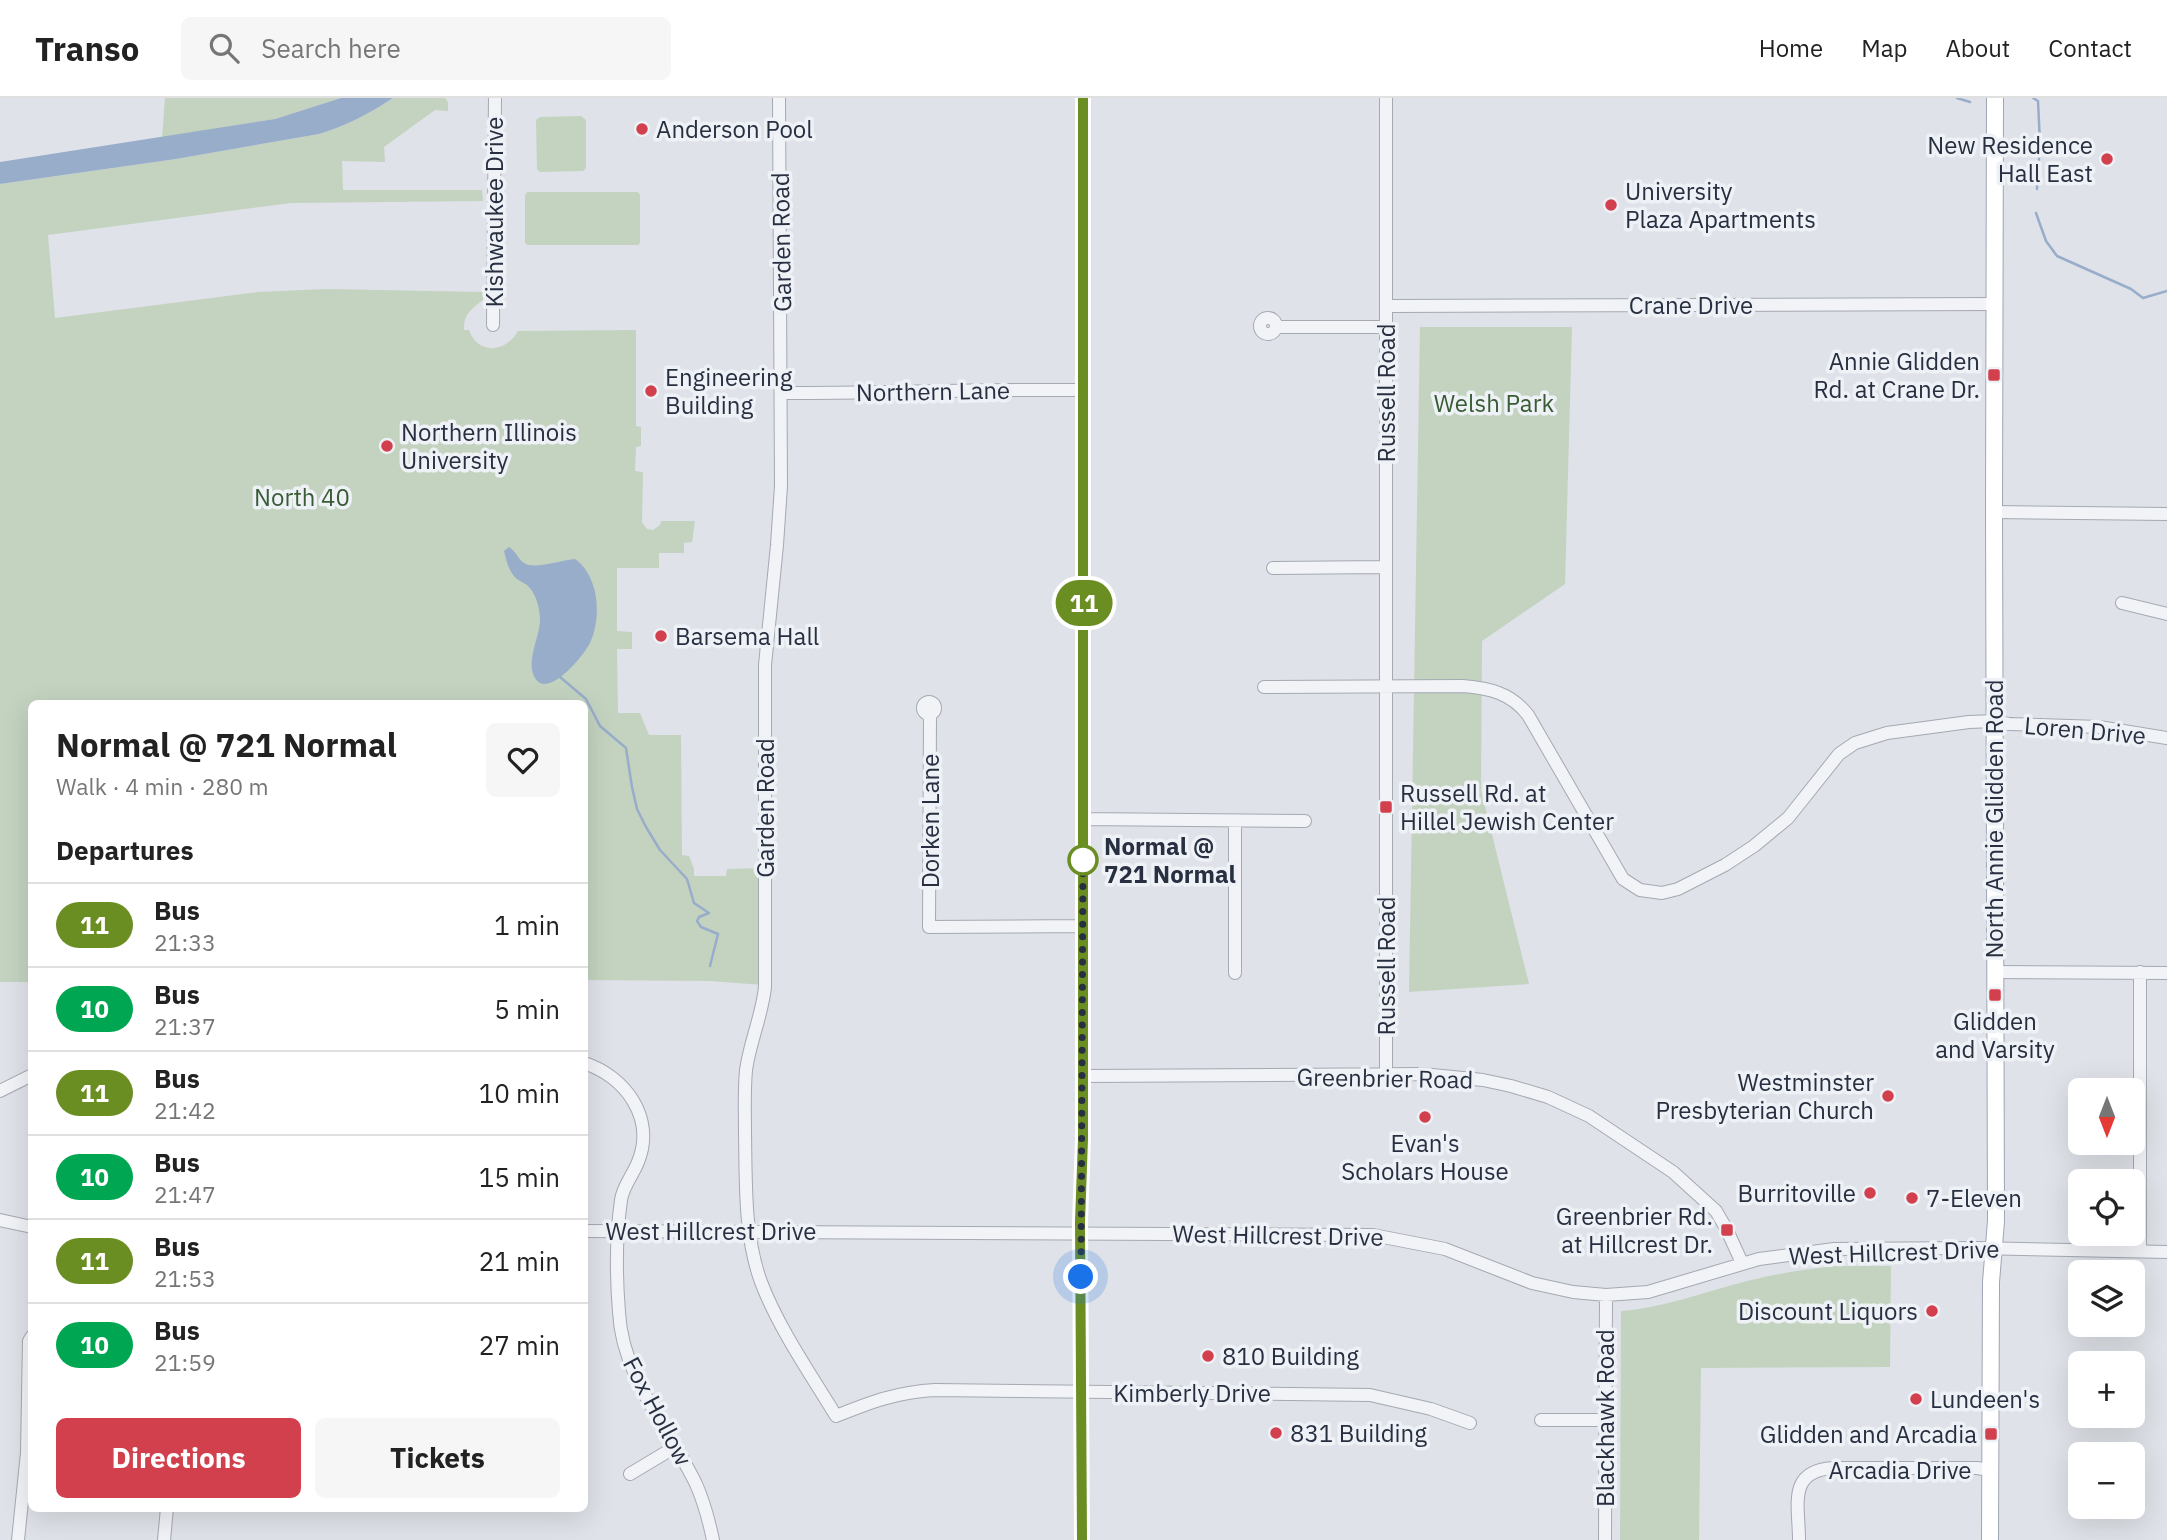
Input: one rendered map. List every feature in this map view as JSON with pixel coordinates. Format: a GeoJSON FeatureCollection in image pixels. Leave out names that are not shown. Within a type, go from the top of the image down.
{"type":"FeatureCollection","features":[{"type":"Feature","properties":{"kind":"main road","name":"North Annie Glidden Road"},"geometry":{"type":"LineString","coordinates":[[1990,1540],[1993,1249],[1996,1221],[1995,98]]}},
{"type":"Feature","properties":{"kind":"street","name":"Kishwaukee Drive"},"geometry":{"type":"LineString","coordinates":[[493,325],[495,98]]}},
{"type":"Feature","properties":{"kind":"street","name":"Garden Road"},"geometry":{"type":"LineString","coordinates":[[779,98],[782,393],[778,545],[765,665],[765,987],[761,1016],[748,1056],[745,1084],[749,1232],[754,1262],[774,1312],[836,1416],[878,1399],[911,1391]]}},
{"type":"Feature","properties":{"kind":"street"},"geometry":{"type":"LineString","coordinates":[[1082,1540],[1083,98]]}},
{"type":"Feature","properties":{"kind":"street","name":"Russell Road"},"geometry":{"type":"LineString","coordinates":[[1386,98],[1386,1075]]}},
{"type":"Feature","properties":{"kind":"street","name":"Crane Drive"},"geometry":{"type":"LineString","coordinates":[[1387,306],[1994,304]]}},
{"type":"Feature","properties":{"kind":"street"},"geometry":{"type":"LineString","coordinates":[[1276,327],[1387,327]]}},
{"type":"Feature","properties":{"kind":"street","name":"Northern Lane"},"geometry":{"type":"LineString","coordinates":[[782,393],[1084,390]]}},
{"type":"Feature","properties":{"kind":"street"},"geometry":{"type":"LineString","coordinates":[[1994,512],[2167,514]]}},
{"type":"Feature","properties":{"kind":"street"},"geometry":{"type":"LineString","coordinates":[[1273,568],[1385,567]]}},
{"type":"Feature","properties":{"kind":"street"},"geometry":{"type":"LineString","coordinates":[[2122,603],[2167,614]]}},
{"type":"Feature","properties":{"kind":"street"},"geometry":{"type":"LineString","coordinates":[[1264,687],[1387,688]]}},
{"type":"Feature","properties":{"kind":"street","name":"Loren Drive"},"geometry":{"type":"LineString","coordinates":[[1387,688],[1479,687],[1496,691],[1515,701],[1528,715],[1623,879],[1640,890],[1662,893],[1690,883],[1754,846],[1788,818],[1839,754],[1855,743],[1887,733],[1994,721],[2009,724],[2099,727],[2167,738]]}},
{"type":"Feature","properties":{"kind":"street","name":"Dorken Lane"},"geometry":{"type":"LineString","coordinates":[[930,715],[929,927],[1083,926]]}},
{"type":"Feature","properties":{"kind":"street"},"geometry":{"type":"LineString","coordinates":[[1083,819],[1305,821]]}},
{"type":"Feature","properties":{"kind":"street"},"geometry":{"type":"LineString","coordinates":[[1235,821],[1235,973]]}},
{"type":"Feature","properties":{"kind":"street"},"geometry":{"type":"LineString","coordinates":[[1994,972],[2167,973]]}},
{"type":"Feature","properties":{"kind":"street"},"geometry":{"type":"LineString","coordinates":[[2140,972],[2140,1251]]}},
{"type":"Feature","properties":{"kind":"street","name":"Fox Hollow"},"geometry":{"type":"LineString","coordinates":[[588,1065],[617,1079],[635,1104],[642,1125],[641,1151],[621,1198],[618,1231],[618,1312],[625,1351],[631,1369],[697,1486],[713,1538]]}},
{"type":"Feature","properties":{"kind":"street","name":"Greenbrier Road"},"geometry":{"type":"LineString","coordinates":[[1083,1076],[1450,1076],[1483,1080],[1548,1097],[1589,1116],[1660,1163],[1706,1201],[1722,1219],[1742,1263]]}},
{"type":"Feature","properties":{"kind":"street"},"geometry":{"type":"LineString","coordinates":[[0,1091],[28,1077]]}},
{"type":"Feature","properties":{"kind":"street"},"geometry":{"type":"LineString","coordinates":[[0,1220],[28,1226]]}},
{"type":"Feature","properties":{"kind":"street","name":"West Hillcrest Drive"},"geometry":{"type":"LineString","coordinates":[[588,1231],[1373,1235],[1445,1249],[1538,1284],[1606,1296],[1648,1292],[1742,1263],[1834,1249],[2167,1252]]}},
{"type":"Feature","properties":{"kind":"street","name":"Blackhawk Road"},"geometry":{"type":"LineString","coordinates":[[1605,1540],[1606,1296]]}},
{"type":"Feature","properties":{"kind":"street","name":"Kimberly Drive"},"geometry":{"type":"LineString","coordinates":[[911,1391],[1370,1395],[1431,1409],[1469,1423]]}},
{"type":"Feature","properties":{"kind":"street"},"geometry":{"type":"LineString","coordinates":[[18,1540],[27,1453],[28,1397]]}},
{"type":"Feature","properties":{"kind":"street"},"geometry":{"type":"LineString","coordinates":[[1541,1420],[1605,1420]]}},
{"type":"Feature","properties":{"kind":"street"},"geometry":{"type":"LineString","coordinates":[[630,1474],[675,1447]]}},
{"type":"Feature","properties":{"kind":"street","name":"Arcadia Drive"},"geometry":{"type":"LineString","coordinates":[[1799,1540],[1801,1484],[1808,1474],[1818,1470],[1990,1470]]}},
{"type":"Feature","properties":{"kind":"street"},"geometry":{"type":"LineString","coordinates":[[164,1540],[167,1512]]}},
{"type":"Feature","properties":{"kind":"green space"},"geometry":{"type":"Polygon","coordinates":[[[165,98],[341,98],[275,119],[162,138],[165,98]]]}},
{"type":"Feature","properties":{"kind":"green space","name":"North 40"},"geometry":{"type":"Polygon","coordinates":[[[393,98],[445,98],[448,102],[448,111],[435,110],[384,147],[385,162],[342,161],[343,190],[482,190],[483,201],[291,203],[48,235],[55,318],[257,292],[327,289],[483,292],[483,300],[466,316],[464,330],[469,330],[479,344],[486,347],[500,347],[518,331],[636,330],[636,426],[641,427],[641,446],[636,447],[635,471],[643,472],[642,522],[647,529],[653,530],[661,521],[695,521],[692,542],[684,543],[684,553],[659,553],[659,568],[617,568],[617,631],[632,632],[632,649],[617,649],[618,713],[640,713],[649,735],[681,735],[682,855],[689,856],[694,876],[726,876],[727,869],[763,868],[763,985],[710,981],[588,980],[588,700],[28,700],[28,982],[0,982],[0,184],[176,159],[319,134],[393,98]]]}},
{"type":"Feature","properties":{"kind":"green space"},"geometry":{"type":"Polygon","coordinates":[[[581,116],[586,120],[586,168],[583,171],[540,172],[537,169],[536,120],[540,117],[581,116]]]}},
{"type":"Feature","properties":{"kind":"green space"},"geometry":{"type":"Polygon","coordinates":[[[527,192],[638,192],[640,243],[528,245],[525,243],[527,192]]]}},
{"type":"Feature","properties":{"kind":"green space","name":"Welsh Park"},"geometry":{"type":"Polygon","coordinates":[[[1420,327],[1572,327],[1565,584],[1482,641],[1481,790],[1529,984],[1409,992],[1420,327]]]}},
{"type":"Feature","properties":{"kind":"green space"},"geometry":{"type":"Polygon","coordinates":[[[1837,1266],[1891,1266],[1890,1367],[1701,1368],[1699,1540],[1620,1540],[1621,1311],[1665,1304],[1773,1275],[1837,1266]]]}},
{"type":"Feature","properties":{"kind":"water"},"geometry":{"type":"Polygon","coordinates":[[[341,98],[393,98],[357,119],[319,134],[176,159],[0,184],[0,162],[275,119],[341,98]]]}},
{"type":"Feature","properties":{"kind":"water"},"geometry":{"type":"Polygon","coordinates":[[[509,547],[529,565],[575,559],[583,566],[593,586],[597,609],[590,643],[565,673],[548,684],[541,683],[532,672],[539,611],[530,588],[510,570],[504,551],[509,547]]]}},
{"type":"Feature","properties":{"kind":"waterway"},"geometry":{"type":"LineString","coordinates":[[1957,98],[1970,102]]}},
{"type":"Feature","properties":{"kind":"waterway"},"geometry":{"type":"LineString","coordinates":[[2033,98],[2038,101],[2040,143],[2037,189]]}},
{"type":"Feature","properties":{"kind":"waterway"},"geometry":{"type":"LineString","coordinates":[[2036,213],[2046,241],[2057,256],[2131,289],[2143,298],[2167,291]]}},
{"type":"Feature","properties":{"kind":"waterway"},"geometry":{"type":"LineString","coordinates":[[560,677],[587,700]]}},
{"type":"Feature","properties":{"kind":"waterway"},"geometry":{"type":"LineString","coordinates":[[588,703],[600,726],[626,748],[637,809],[646,827],[660,850],[687,879],[694,903],[709,913],[699,917],[697,921],[701,927],[718,934],[710,966]]}},
{"type":"Feature","properties":{"kind":"bus line","name":"11"},"geometry":{"type":"LineString","coordinates":[[1082,1540],[1080,1222],[1083,1139],[1083,98]]}},
{"type":"Feature","properties":{"kind":"place","name":"Anderson Pool"},"geometry":{"type":"Point","coordinates":[642,129]}},
{"type":"Feature","properties":{"kind":"place","name":"New Residence Hall East"},"geometry":{"type":"Point","coordinates":[2107,159]}},
{"type":"Feature","properties":{"kind":"place","name":"University Plaza Apartments"},"geometry":{"type":"Point","coordinates":[1611,205]}},
{"type":"Feature","properties":{"kind":"place","name":"Annie Glidden Rd. at Crane Dr."},"geometry":{"type":"Point","coordinates":[1994,375]}},
{"type":"Feature","properties":{"kind":"place","name":"Engineering Building"},"geometry":{"type":"Point","coordinates":[651,391]}},
{"type":"Feature","properties":{"kind":"place","name":"Northern Illinois University"},"geometry":{"type":"Point","coordinates":[387,446]}},
{"type":"Feature","properties":{"kind":"place","name":"Barsema Hall"},"geometry":{"type":"Point","coordinates":[661,636]}},
{"type":"Feature","properties":{"kind":"place","name":"Russell Rd. at Hillel Jewish Center"},"geometry":{"type":"Point","coordinates":[1386,807]}},
{"type":"Feature","properties":{"kind":"place","name":"Normal @ 721 Normal"},"geometry":{"type":"Point","coordinates":[1083,860]}},
{"type":"Feature","properties":{"kind":"place","name":"Glidden and Varsity"},"geometry":{"type":"Point","coordinates":[1995,995]}},
{"type":"Feature","properties":{"kind":"place","name":"Westminster Presbyterian Church"},"geometry":{"type":"Point","coordinates":[1888,1096]}},
{"type":"Feature","properties":{"kind":"place","name":"Evan's Scholars House"},"geometry":{"type":"Point","coordinates":[1425,1117]}},
{"type":"Feature","properties":{"kind":"place","name":"Burritoville"},"geometry":{"type":"Point","coordinates":[1870,1193]}},
{"type":"Feature","properties":{"kind":"place","name":"7-Eleven"},"geometry":{"type":"Point","coordinates":[1912,1198]}},
{"type":"Feature","properties":{"kind":"place","name":"Greenbrier Rd. at Hillcrest Dr."},"geometry":{"type":"Point","coordinates":[1727,1230]}},
{"type":"Feature","properties":{"kind":"place","name":"Discount Liquors"},"geometry":{"type":"Point","coordinates":[1932,1311]}},
{"type":"Feature","properties":{"kind":"place","name":"810 Building"},"geometry":{"type":"Point","coordinates":[1208,1356]}},
{"type":"Feature","properties":{"kind":"place","name":"Lundeen's"},"geometry":{"type":"Point","coordinates":[1916,1399]}},
{"type":"Feature","properties":{"kind":"place","name":"831 Building"},"geometry":{"type":"Point","coordinates":[1276,1433]}},
{"type":"Feature","properties":{"kind":"place","name":"Glidden and Arcadia"},"geometry":{"type":"Point","coordinates":[1991,1434]}},
{"type":"Feature","properties":{"kind":"route"},"geometry":{"type":"LineString","coordinates":[[1081,1277],[1083,860]]}}]}
